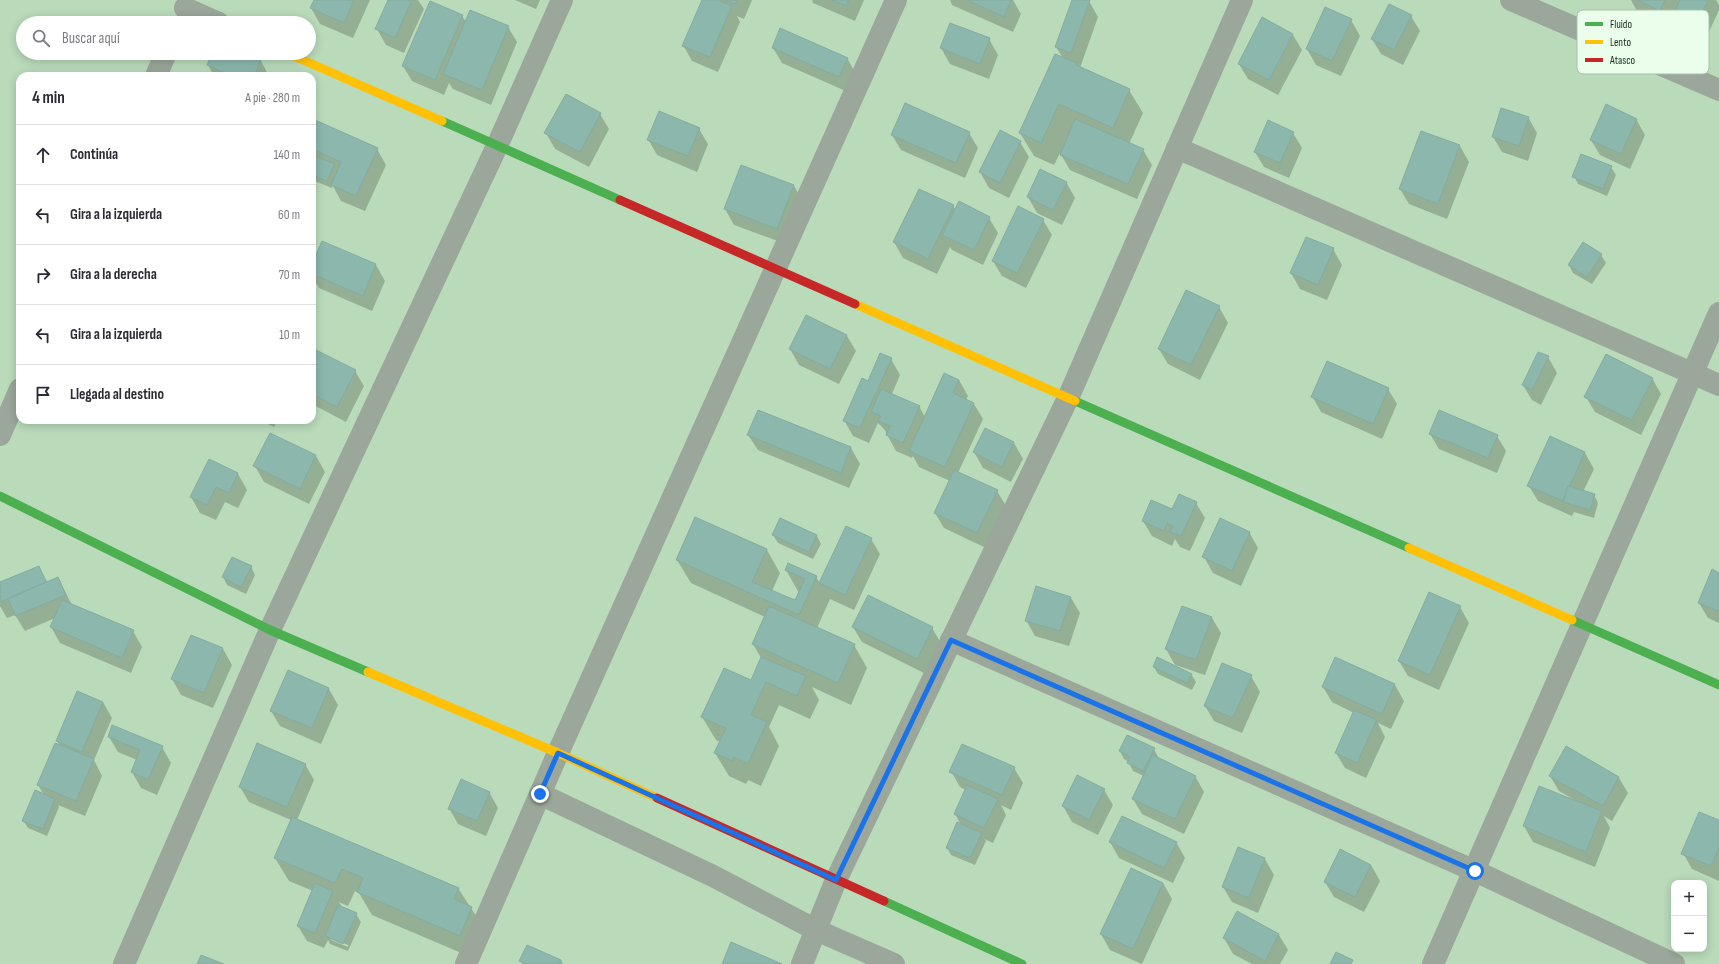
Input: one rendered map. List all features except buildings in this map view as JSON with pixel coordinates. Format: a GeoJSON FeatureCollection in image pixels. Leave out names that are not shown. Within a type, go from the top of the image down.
{"type":"FeatureCollection","features":[{"type":"Feature","properties":{"kind":"street"},"geometry":{"type":"LineString","coordinates":[[124,964],[270,630],[496,146],[562,0]]}},
{"type":"Feature","properties":{"kind":"street"},"geometry":{"type":"LineString","coordinates":[[466,964],[558,753],[896,0]]}},
{"type":"Feature","properties":{"kind":"street"},"geometry":{"type":"LineString","coordinates":[[802,964],[836,880],[1068,398],[1242,0]]}},
{"type":"Feature","properties":{"kind":"street"},"geometry":{"type":"LineString","coordinates":[[1511,0],[1577,29]]}},
{"type":"Feature","properties":{"kind":"street"},"geometry":{"type":"LineString","coordinates":[[185,10],[200,16]]}},
{"type":"Feature","properties":{"kind":"street"},"geometry":{"type":"LineString","coordinates":[[158,72],[163,60]]}},
{"type":"Feature","properties":{"kind":"street"},"geometry":{"type":"LineString","coordinates":[[303,60],[1719,685]]}},
{"type":"Feature","properties":{"kind":"street"},"geometry":{"type":"LineString","coordinates":[[1682,74],[1719,90]]}},
{"type":"Feature","properties":{"kind":"street"},"geometry":{"type":"LineString","coordinates":[[1177,148],[1719,385]]}},
{"type":"Feature","properties":{"kind":"street"},"geometry":{"type":"LineString","coordinates":[[1433,964],[1719,313]]}},
{"type":"Feature","properties":{"kind":"street"},"geometry":{"type":"LineString","coordinates":[[0,435],[16,398]]}},
{"type":"Feature","properties":{"kind":"street"},"geometry":{"type":"LineString","coordinates":[[0,496],[270,630],[558,753],[1022,964]]}},
{"type":"Feature","properties":{"kind":"street"},"geometry":{"type":"LineString","coordinates":[[951,640],[1475,871],[1674,964]]}},
{"type":"Feature","properties":{"kind":"street"},"geometry":{"type":"LineString","coordinates":[[540,794],[713,876],[816,930],[894,964]]}},
{"type":"Feature","properties":{"kind":"traffic: fast"},"geometry":{"type":"LineString","coordinates":[[442,121],[620,200]]}},
{"type":"Feature","properties":{"kind":"traffic: fast"},"geometry":{"type":"LineString","coordinates":[[1075,401],[1409,548]]}},
{"type":"Feature","properties":{"kind":"traffic: fast"},"geometry":{"type":"LineString","coordinates":[[0,496],[270,630],[368,672]]}},
{"type":"Feature","properties":{"kind":"traffic: fast"},"geometry":{"type":"LineString","coordinates":[[1572,620],[1719,685]]}},
{"type":"Feature","properties":{"kind":"traffic: fast"},"geometry":{"type":"LineString","coordinates":[[884,901],[1022,964]]}},
{"type":"Feature","properties":{"kind":"traffic: slow"},"geometry":{"type":"LineString","coordinates":[[303,60],[442,121]]}},
{"type":"Feature","properties":{"kind":"traffic: slow"},"geometry":{"type":"LineString","coordinates":[[855,304],[1075,401]]}},
{"type":"Feature","properties":{"kind":"traffic: slow"},"geometry":{"type":"LineString","coordinates":[[1409,548],[1572,620]]}},
{"type":"Feature","properties":{"kind":"traffic: slow"},"geometry":{"type":"LineString","coordinates":[[368,672],[558,753],[657,798]]}},
{"type":"Feature","properties":{"kind":"traffic: jam"},"geometry":{"type":"LineString","coordinates":[[620,200],[855,304]]}},
{"type":"Feature","properties":{"kind":"traffic: jam"},"geometry":{"type":"LineString","coordinates":[[657,798],[884,901]]}},
{"type":"Feature","properties":{"kind":"route"},"geometry":{"type":"LineString","coordinates":[[540,794],[558,753],[836,880],[951,640],[1475,871]]}}]}
